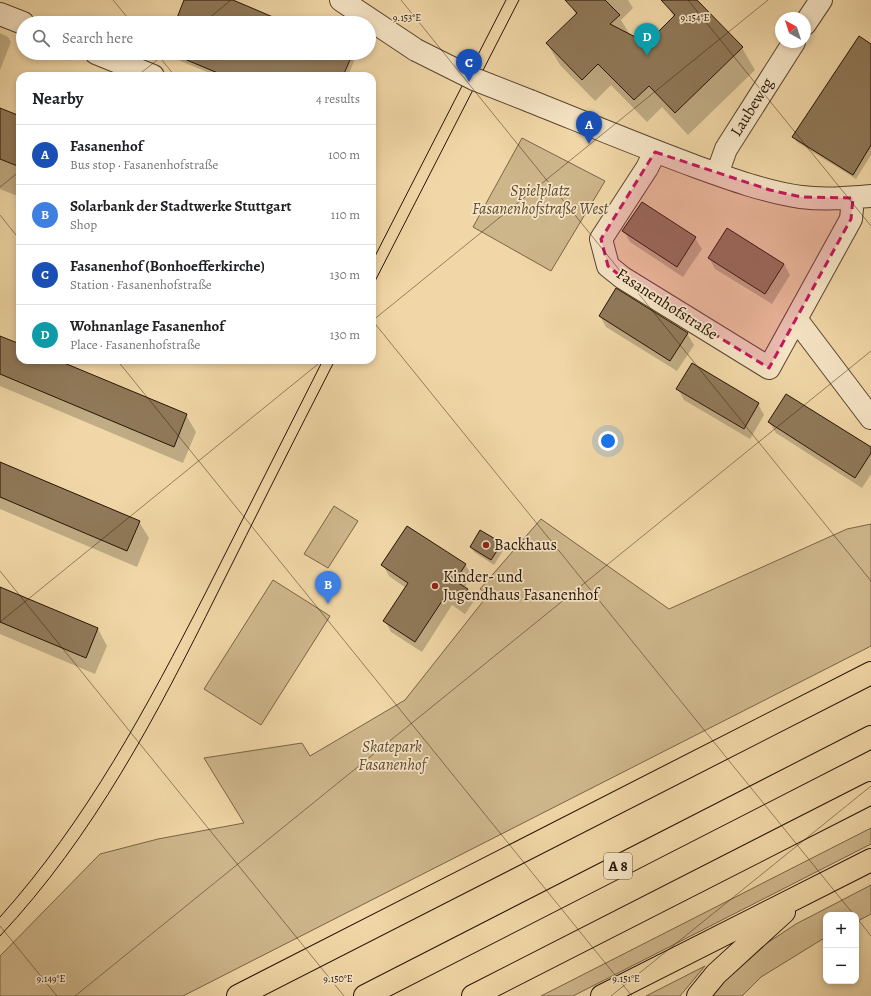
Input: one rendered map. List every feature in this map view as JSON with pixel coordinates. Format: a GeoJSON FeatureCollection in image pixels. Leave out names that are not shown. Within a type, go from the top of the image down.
{"type":"FeatureCollection","features":[{"type":"Feature","properties":{"kind":"highway"},"geometry":{"type":"LineString","coordinates":[[238,996],[871,672]]}},
{"type":"Feature","properties":{"kind":"highway","name":"A 8"},"geometry":{"type":"LineString","coordinates":[[365,996],[871,737]]}},
{"type":"Feature","properties":{"kind":"highway"},"geometry":{"type":"LineString","coordinates":[[473,996],[871,793]]}},
{"type":"Feature","properties":{"kind":"highway"},"geometry":{"type":"LineString","coordinates":[[602,996],[871,860]]}},
{"type":"Feature","properties":{"kind":"highway"},"geometry":{"type":"LineString","coordinates":[[698,996],[716,974],[804,894]]}},
{"type":"Feature","properties":{"kind":"street","name":"Fasanenhofstraße"},"geometry":{"type":"LineString","coordinates":[[341,0],[365,16]]}},
{"type":"Feature","properties":{"kind":"street"},"geometry":{"type":"LineString","coordinates":[[811,15],[821,0]]}},
{"type":"Feature","properties":{"kind":"street"},"geometry":{"type":"LineString","coordinates":[[0,14],[16,20]]}},
{"type":"Feature","properties":{"kind":"street","name":"Fasanenhofstraße"},"geometry":{"type":"LineString","coordinates":[[376,23],[416,50],[474,79],[655,152],[717,174],[770,190],[802,197],[862,197],[769,368],[623,278],[608,266],[601,238],[647,168],[655,152]]}},
{"type":"Feature","properties":{"kind":"street","name":"Laubeweg"},"geometry":{"type":"LineString","coordinates":[[717,174],[726,149],[790,48]]}},
{"type":"Feature","properties":{"kind":"street"},"geometry":{"type":"LineString","coordinates":[[113,60],[143,72]]}},
{"type":"Feature","properties":{"kind":"street"},"geometry":{"type":"LineString","coordinates":[[796,319],[871,418]]}},
{"type":"Feature","properties":{"kind":"highlighted area"},"geometry":{"type":"Polygon","coordinates":[[[655,152],[770,190],[801,197],[853,198],[851,219],[769,368],[623,278],[608,266],[601,239],[655,152]]]}},
{"type":"Feature","properties":{"kind":"green space","name":"Spielplatz Fasanenhofstraße West"},"geometry":{"type":"Polygon","coordinates":[[[522,138],[605,181],[551,271],[473,227],[522,138]]]}},
{"type":"Feature","properties":{"kind":"green space"},"geometry":{"type":"Polygon","coordinates":[[[334,506],[358,521],[328,568],[304,554],[334,506]]]}},
{"type":"Feature","properties":{"kind":"green space","name":"Skatepark Fasanenhof"},"geometry":{"type":"Polygon","coordinates":[[[541,519],[669,609],[847,529],[871,524],[871,646],[183,996],[0,996],[0,956],[100,854],[158,839],[244,823],[204,758],[302,743],[310,756],[405,700],[488,595],[480,589],[541,519]]]}},
{"type":"Feature","properties":{"kind":"green space"},"geometry":{"type":"Polygon","coordinates":[[[273,580],[330,616],[261,725],[204,689],[273,580]]]}},
{"type":"Feature","properties":{"kind":"green space"},"geometry":{"type":"Polygon","coordinates":[[[871,828],[871,844],[573,996],[541,996],[871,828]]]}},
{"type":"Feature","properties":{"kind":"green space"},"geometry":{"type":"Polygon","coordinates":[[[871,885],[871,914],[859,920],[859,912],[823,912],[823,939],[761,977],[742,996],[708,996],[755,951],[796,924],[871,885]]]}},
{"type":"Feature","properties":{"kind":"green space"},"geometry":{"type":"Polygon","coordinates":[[[705,966],[680,996],[646,996],[705,966]]]}},
{"type":"Feature","properties":{"kind":"building"},"geometry":{"type":"Polygon","coordinates":[[[184,0],[233,0],[271,16],[178,16],[184,0]]]}},
{"type":"Feature","properties":{"kind":"building"},"geometry":{"type":"Polygon","coordinates":[[[565,0],[605,0],[620,15],[610,24],[647,43],[675,15],[661,0],[697,0],[743,47],[675,113],[649,86],[634,100],[598,64],[582,80],[546,43],[577,13],[565,0]]]}},
{"type":"Feature","properties":{"kind":"building"},"geometry":{"type":"Polygon","coordinates":[[[859,36],[871,44],[871,145],[853,175],[792,137],[859,36]]]}},
{"type":"Feature","properties":{"kind":"building"},"geometry":{"type":"Polygon","coordinates":[[[187,60],[350,60],[345,72],[215,72],[187,60]]]}},
{"type":"Feature","properties":{"kind":"building"},"geometry":{"type":"Polygon","coordinates":[[[0,108],[16,114],[16,165],[0,159],[0,108]]]}},
{"type":"Feature","properties":{"kind":"building"},"geometry":{"type":"Polygon","coordinates":[[[642,202],[696,237],[677,267],[622,231],[642,202]]]}},
{"type":"Feature","properties":{"kind":"building"},"geometry":{"type":"Polygon","coordinates":[[[727,228],[784,264],[765,294],[708,258],[727,228]]]}},
{"type":"Feature","properties":{"kind":"building"},"geometry":{"type":"Polygon","coordinates":[[[616,288],[688,333],[670,361],[599,316],[616,288]]]}},
{"type":"Feature","properties":{"kind":"building"},"geometry":{"type":"Polygon","coordinates":[[[0,336],[16,342],[16,364],[67,364],[187,414],[174,447],[0,374],[0,336]]]}},
{"type":"Feature","properties":{"kind":"building"},"geometry":{"type":"Polygon","coordinates":[[[692,363],[759,403],[744,429],[676,389],[692,363]]]}},
{"type":"Feature","properties":{"kind":"building"},"geometry":{"type":"Polygon","coordinates":[[[786,394],[871,447],[871,453],[855,478],[768,422],[786,394]]]}},
{"type":"Feature","properties":{"kind":"building"},"geometry":{"type":"Polygon","coordinates":[[[0,462],[140,521],[127,551],[0,497],[0,462]]]}},
{"type":"Feature","properties":{"kind":"building","name":"Kinder- und Jugendhaus Fasanenhof"},"geometry":{"type":"Polygon","coordinates":[[[407,526],[466,564],[455,581],[468,589],[458,603],[446,595],[415,642],[383,621],[408,583],[381,565],[407,526]]]}},
{"type":"Feature","properties":{"kind":"building","name":"Backhaus"},"geometry":{"type":"Polygon","coordinates":[[[480,530],[502,543],[491,560],[470,547],[480,530]]]}},
{"type":"Feature","properties":{"kind":"building"},"geometry":{"type":"Polygon","coordinates":[[[0,587],[98,628],[86,658],[0,622],[0,587]]]}},
{"type":"Feature","properties":{"kind":"tram line"},"geometry":{"type":"LineString","coordinates":[[376,254],[506,0]]}},
{"type":"Feature","properties":{"kind":"tram line"},"geometry":{"type":"LineString","coordinates":[[376,279],[519,0]]}},
{"type":"Feature","properties":{"kind":"tram line"},"geometry":{"type":"LineString","coordinates":[[0,917],[61,841],[88,802],[138,720],[206,592],[321,364]]}},
{"type":"Feature","properties":{"kind":"tram line"},"geometry":{"type":"LineString","coordinates":[[0,936],[34,898],[65,857],[94,816],[147,729],[333,364]]}},
{"type":"Feature","properties":{"kind":"place","name":"Wohnanlage Fasanenhof"},"geometry":{"type":"Point","coordinates":[647,56]}},
{"type":"Feature","properties":{"kind":"place","name":"Fasanenhof (Bonhoefferkirche)"},"geometry":{"type":"Point","coordinates":[469,82]}},
{"type":"Feature","properties":{"kind":"place","name":"Fasanenhof"},"geometry":{"type":"Point","coordinates":[589,144]}},
{"type":"Feature","properties":{"kind":"place","name":"Backhaus"},"geometry":{"type":"Point","coordinates":[486,545]}},
{"type":"Feature","properties":{"kind":"place","name":"Kinder- und Jugendhaus Fasanenhof"},"geometry":{"type":"Point","coordinates":[435,586]}},
{"type":"Feature","properties":{"kind":"place","name":"Solarbank der Stadtwerke Stuttgart"},"geometry":{"type":"Point","coordinates":[328,604]}}]}
